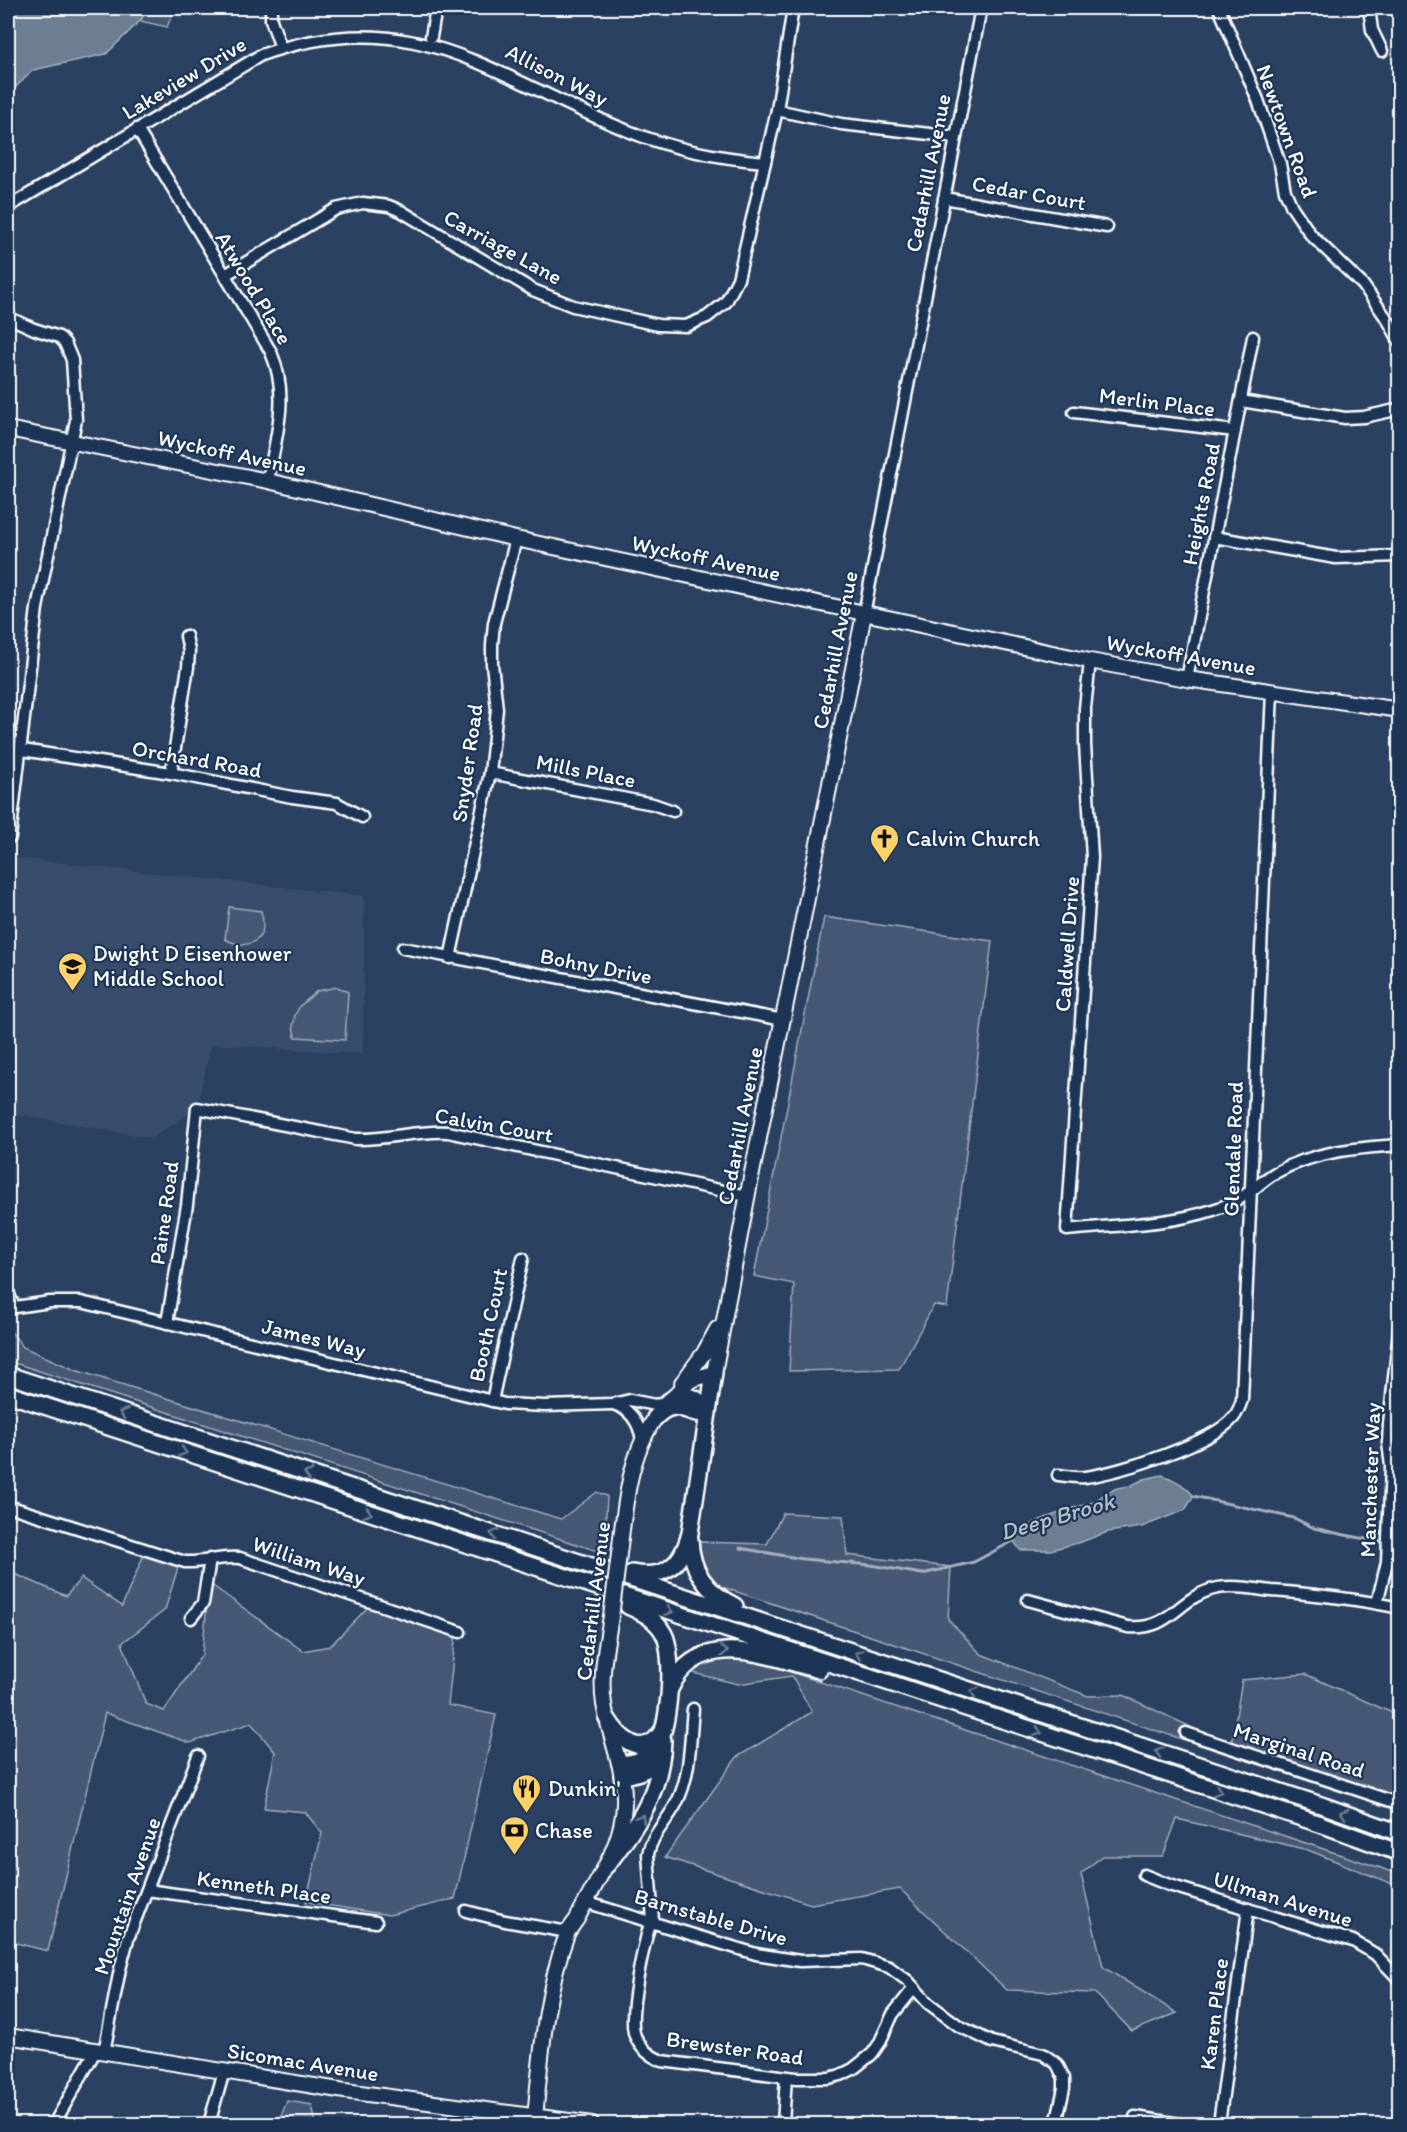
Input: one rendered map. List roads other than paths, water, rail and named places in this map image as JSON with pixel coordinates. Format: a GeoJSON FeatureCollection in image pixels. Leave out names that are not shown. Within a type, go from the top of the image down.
{"type":"FeatureCollection","features":[{"type":"Feature","properties":{"kind":"highway"},"geometry":{"type":"LineString","coordinates":[[549,1553],[634,1574],[654,1575],[671,1568],[678,1561],[690,1533],[714,1373]]}},
{"type":"Feature","properties":{"kind":"highway"},"geometry":{"type":"LineString","coordinates":[[8,1375],[1324,1806],[1400,1833]]}},
{"type":"Feature","properties":{"kind":"highway"},"geometry":{"type":"LineString","coordinates":[[8,1394],[1312,1822],[1400,1853]]}},
{"type":"Feature","properties":{"kind":"highway"},"geometry":{"type":"LineString","coordinates":[[666,1404],[677,1397],[688,1396],[702,1403],[707,1414]]}},
{"type":"Feature","properties":{"kind":"highway"},"geometry":{"type":"LineString","coordinates":[[655,1418],[671,1407],[707,1414]]}},
{"type":"Feature","properties":{"kind":"highway"},"geometry":{"type":"LineString","coordinates":[[690,1533],[694,1567],[699,1577],[713,1593],[733,1605],[829,1644]]}},
{"type":"Feature","properties":{"kind":"highway"},"geometry":{"type":"LineString","coordinates":[[473,1547],[626,1605],[646,1615],[660,1627],[668,1645],[668,1698],[660,1742],[650,1756],[621,1770]]}},
{"type":"Feature","properties":{"kind":"highway"},"geometry":{"type":"LineString","coordinates":[[668,1698],[679,1672],[686,1664],[704,1654],[725,1651],[774,1658],[922,1694]]}},
{"type":"Feature","properties":{"kind":"highway"},"geometry":{"type":"LineString","coordinates":[[607,1718],[623,1740],[638,1746],[657,1738],[664,1725]]}},
{"type":"Feature","properties":{"kind":"highway"},"geometry":{"type":"LineString","coordinates":[[607,1865],[648,1807],[657,1782],[663,1749],[664,1725]]}},
{"type":"Feature","properties":{"kind":"highway"},"geometry":{"type":"LineString","coordinates":[[621,1770],[636,1774],[649,1768],[660,1758],[663,1749]]}},
{"type":"Feature","properties":{"kind":"main road","name":"Wyckoff Avenue"},"geometry":{"type":"LineString","coordinates":[[8,429],[268,481],[516,538],[1090,661],[1187,679],[1400,710]]}},
{"type":"Feature","properties":{"kind":"main road","name":"Cedarhill Avenue"},"geometry":{"type":"LineString","coordinates":[[666,1404],[691,1380],[714,1373],[747,1196],[864,614]]}},
{"type":"Feature","properties":{"kind":"main road","name":"Cedarhill Avenue"},"geometry":{"type":"LineString","coordinates":[[535,2118],[548,2000],[568,1932],[607,1865],[623,1816],[621,1770],[607,1718],[603,1678],[630,1483],[642,1440],[655,1418],[704,1353],[718,1328],[728,1300]]}},
{"type":"Feature","properties":{"kind":"main road","name":"Sicomac Avenue"},"geometry":{"type":"LineString","coordinates":[[8,2036],[345,2091],[592,2124]]}},
{"type":"Feature","properties":{"kind":"street"},"geometry":{"type":"LineString","coordinates":[[271,8],[273,27],[280,45]]}},
{"type":"Feature","properties":{"kind":"street"},"geometry":{"type":"LineString","coordinates":[[431,37],[436,8]]}},
{"type":"Feature","properties":{"kind":"street","name":"Carriage Lane"},"geometry":{"type":"LineString","coordinates":[[225,275],[336,209],[363,203],[377,204],[401,211],[512,279],[555,300],[658,326],[686,326],[707,317],[717,310],[733,291],[738,279],[777,110],[794,8]]}},
{"type":"Feature","properties":{"kind":"street","name":"Cedarhill Avenue"},"geometry":{"type":"LineString","coordinates":[[864,614],[981,8]]}},
{"type":"Feature","properties":{"kind":"street","name":"Newtown Road"},"geometry":{"type":"LineString","coordinates":[[1219,8],[1258,100],[1280,164],[1285,191],[1292,207],[1311,235],[1363,285],[1394,320],[1400,342]]}},
{"type":"Feature","properties":{"kind":"street"},"geometry":{"type":"LineString","coordinates":[[1369,8],[1372,30],[1382,51]]}},
{"type":"Feature","properties":{"kind":"street","name":"Lakeview Drive"},"geometry":{"type":"LineString","coordinates":[[8,207],[280,45],[319,33],[363,27],[407,30],[431,37]]}},
{"type":"Feature","properties":{"kind":"street","name":"Allison Way"},"geometry":{"type":"LineString","coordinates":[[431,37],[477,55],[626,131],[696,153],[765,162]]}},
{"type":"Feature","properties":{"kind":"street"},"geometry":{"type":"LineString","coordinates":[[777,110],[841,124],[956,137]]}},
{"type":"Feature","properties":{"kind":"street","name":"Atwood Place"},"geometry":{"type":"LineString","coordinates":[[137,129],[271,352],[280,380],[281,410],[268,481]]}},
{"type":"Feature","properties":{"kind":"street","name":"Cedar Court"},"geometry":{"type":"LineString","coordinates":[[944,198],[1107,227]]}},
{"type":"Feature","properties":{"kind":"street"},"geometry":{"type":"LineString","coordinates":[[10,837],[37,608],[76,420],[70,351],[59,337],[34,330],[12,319]]}},
{"type":"Feature","properties":{"kind":"street","name":"Heights Road"},"geometry":{"type":"LineString","coordinates":[[1187,679],[1253,337]]}},
{"type":"Feature","properties":{"kind":"street"},"geometry":{"type":"LineString","coordinates":[[1240,401],[1345,418],[1364,417],[1400,409]]}},
{"type":"Feature","properties":{"kind":"street","name":"Merlin Place"},"geometry":{"type":"LineString","coordinates":[[1074,412],[1235,431]]}},
{"type":"Feature","properties":{"kind":"street"},"geometry":{"type":"LineString","coordinates":[[1214,537],[1336,558],[1400,556]]}},
{"type":"Feature","properties":{"kind":"street","name":"Snyder Road"},"geometry":{"type":"LineString","coordinates":[[450,958],[490,772],[497,709],[492,664],[494,623],[516,538]]}},
{"type":"Feature","properties":{"kind":"street"},"geometry":{"type":"LineString","coordinates":[[171,773],[188,667],[189,651],[186,636]]}},
{"type":"Feature","properties":{"kind":"street","name":"Caldwell Drive"},"geometry":{"type":"LineString","coordinates":[[1090,661],[1085,708],[1085,745],[1092,857],[1067,1230],[1176,1219],[1213,1210],[1242,1198],[1251,1190]]}},
{"type":"Feature","properties":{"kind":"street","name":"Glendale Road"},"geometry":{"type":"LineString","coordinates":[[1058,1475],[1078,1477],[1094,1475],[1165,1455],[1212,1434],[1234,1417],[1242,1400],[1272,691]]}},
{"type":"Feature","properties":{"kind":"street","name":"Orchard Road"},"geometry":{"type":"LineString","coordinates":[[22,750],[171,773],[292,797],[337,803],[362,817]]}},
{"type":"Feature","properties":{"kind":"street","name":"Mills Place"},"geometry":{"type":"LineString","coordinates":[[490,772],[653,804],[673,811]]}},
{"type":"Feature","properties":{"kind":"street","name":"Bohny Drive"},"geometry":{"type":"LineString","coordinates":[[403,948],[783,1020]]}},
{"type":"Feature","properties":{"kind":"street","name":"Calvin Court"},"geometry":{"type":"LineString","coordinates":[[197,1108],[373,1140],[418,1132],[448,1132],[747,1196]]}},
{"type":"Feature","properties":{"kind":"street","name":"Paine Road"},"geometry":{"type":"LineString","coordinates":[[167,1323],[186,1215],[197,1108]]}},
{"type":"Feature","properties":{"kind":"street"},"geometry":{"type":"LineString","coordinates":[[1251,1190],[1262,1180],[1278,1171],[1317,1155],[1350,1149],[1400,1145]]}},
{"type":"Feature","properties":{"kind":"street","name":"Booth Court"},"geometry":{"type":"LineString","coordinates":[[492,1401],[523,1258]]}},
{"type":"Feature","properties":{"kind":"street"},"geometry":{"type":"LineString","coordinates":[[8,1292],[11,1307]]}},
{"type":"Feature","properties":{"kind":"street","name":"James Way"},"geometry":{"type":"LineString","coordinates":[[11,1307],[50,1302],[81,1302],[492,1401],[531,1406],[613,1404],[630,1400],[655,1405],[666,1404]]}},
{"type":"Feature","properties":{"kind":"street","name":"Manchester Way"},"geometry":{"type":"LineString","coordinates":[[1377,1603],[1387,1562],[1395,1467],[1388,1443],[1400,1320]]}},
{"type":"Feature","properties":{"kind":"street"},"geometry":{"type":"LineString","coordinates":[[613,1404],[631,1414],[638,1424],[642,1440]]}},
{"type":"Feature","properties":{"kind":"street","name":"William Way"},"geometry":{"type":"LineString","coordinates":[[8,1506],[185,1562],[195,1563],[228,1557],[240,1558],[459,1632]]}},
{"type":"Feature","properties":{"kind":"street"},"geometry":{"type":"LineString","coordinates":[[191,1618],[202,1603],[210,1559]]}},
{"type":"Feature","properties":{"kind":"street"},"geometry":{"type":"LineString","coordinates":[[1028,1599],[1128,1627],[1140,1628],[1160,1623],[1192,1598],[1204,1592],[1230,1587],[1351,1598],[1400,1608]]}},
{"type":"Feature","properties":{"kind":"street","name":"Brewster Road"},"geometry":{"type":"LineString","coordinates":[[693,1709],[686,1775],[682,1790],[669,1816],[654,1836],[648,1854],[652,1921],[644,1947],[632,2026],[638,2043],[645,2051],[662,2061],[786,2077],[829,2078],[853,2069],[863,2062],[879,2044],[899,2004],[914,1988]]}},
{"type":"Feature","properties":{"kind":"street","name":"Marginal Road"},"geometry":{"type":"LineString","coordinates":[[1186,1733],[1400,1804]]}},
{"type":"Feature","properties":{"kind":"street","name":"Mountain Avenue"},"geometry":{"type":"LineString","coordinates":[[54,2124],[100,2051],[128,1939],[198,1756]]}},
{"type":"Feature","properties":{"kind":"street","name":"Ullman Avenue"},"geometry":{"type":"LineString","coordinates":[[1144,1875],[1168,1885],[1353,1941],[1375,1954],[1400,1980]]}},
{"type":"Feature","properties":{"kind":"street","name":"Kenneth Place"},"geometry":{"type":"LineString","coordinates":[[147,1890],[376,1922]]}},
{"type":"Feature","properties":{"kind":"street","name":"Barnstable Drive"},"geometry":{"type":"LineString","coordinates":[[585,1902],[777,1959],[850,1959],[876,1962],[900,1974],[944,2016],[975,2035],[1009,2047],[1043,2054],[1057,2064],[1064,2078],[1064,2088],[1056,2124]]}},
{"type":"Feature","properties":{"kind":"street","name":"Karen Place"},"geometry":{"type":"LineString","coordinates":[[1219,2124],[1248,1909]]}},
{"type":"Feature","properties":{"kind":"street"},"geometry":{"type":"LineString","coordinates":[[466,1911],[505,1921],[568,1932]]}},
{"type":"Feature","properties":{"kind":"street"},"geometry":{"type":"LineString","coordinates":[[209,2124],[224,2071]]}},
{"type":"Feature","properties":{"kind":"street"},"geometry":{"type":"LineString","coordinates":[[783,2124],[786,2077]]}},
{"type":"Feature","properties":{"kind":"street"},"geometry":{"type":"LineString","coordinates":[[1135,2116],[1181,2124]]}},
{"type":"Feature","properties":{"kind":"water"},"geometry":{"type":"Polygon","coordinates":[[[8,8],[148,8],[140,21],[106,54],[33,70],[8,95],[8,8]]]}},
{"type":"Feature","properties":{"kind":"water"},"geometry":{"type":"Polygon","coordinates":[[[1162,1475],[1180,1483],[1194,1496],[1185,1510],[1142,1527],[1108,1532],[1050,1550],[1020,1550],[1013,1540],[1021,1529],[1040,1520],[1094,1502],[1117,1488],[1162,1475]]]}},
{"type":"Feature","properties":{"kind":"waterway","name":"Deep Brook"},"geometry":{"type":"LineString","coordinates":[[1193,1496],[1294,1518],[1314,1528],[1381,1542]]}},
{"type":"Feature","properties":{"kind":"waterway","name":"Deep Brook"},"geometry":{"type":"LineString","coordinates":[[740,1548],[803,1559],[871,1565],[922,1574],[974,1562],[1015,1540]]}},
{"type":"Feature","properties":{"kind":"waterway","name":"Deep Brook"},"geometry":{"type":"LineString","coordinates":[[1395,1545],[1400,1546]]}},
{"type":"Feature","properties":{"kind":"place","name":"Calvin Church"},"geometry":{"type":"Point","coordinates":[885,864]}},
{"type":"Feature","properties":{"kind":"place","name":"Dwight D Eisenhower Middle School"},"geometry":{"type":"Point","coordinates":[72,992]}},
{"type":"Feature","properties":{"kind":"place","name":"Dunkin'"},"geometry":{"type":"Point","coordinates":[527,1814]}},
{"type":"Feature","properties":{"kind":"place","name":"Chase"},"geometry":{"type":"Point","coordinates":[514,1856]}}]}
